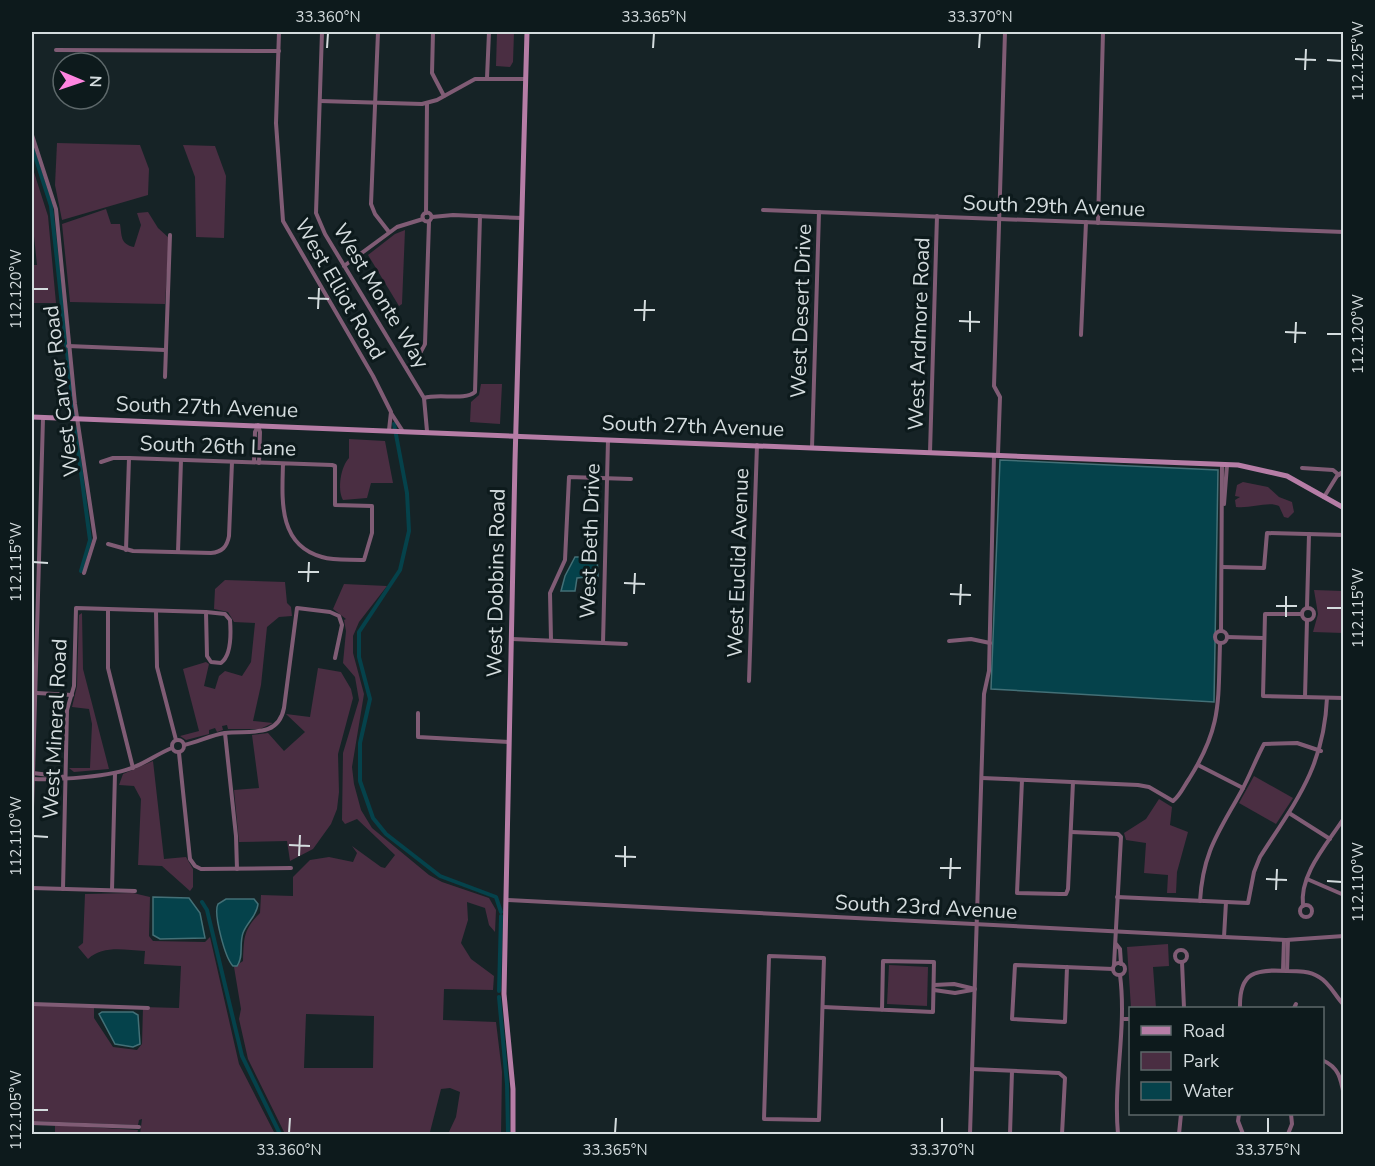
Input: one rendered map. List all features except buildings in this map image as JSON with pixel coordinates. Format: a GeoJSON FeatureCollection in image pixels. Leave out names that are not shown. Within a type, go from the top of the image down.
{"type":"FeatureCollection","features":[{"type":"Feature","properties":{"kind":"street","name":"West Elliot Road"},"geometry":{"type":"LineString","coordinates":[[279,32],[277,131],[283,220],[373,376],[391,412],[395,430]]}},
{"type":"Feature","properties":{"kind":"street","name":"West Monte Way"},"geometry":{"type":"LineString","coordinates":[[322,32],[316,213],[320,225],[424,398],[427,431]]}},
{"type":"Feature","properties":{"kind":"street"},"geometry":{"type":"LineString","coordinates":[[378,32],[372,204],[375,214],[389,232]]}},
{"type":"Feature","properties":{"kind":"street"},"geometry":{"type":"LineString","coordinates":[[433,32],[432,73],[444,96]]}},
{"type":"Feature","properties":{"kind":"street"},"geometry":{"type":"LineString","coordinates":[[487,78],[489,32]]}},
{"type":"Feature","properties":{"kind":"street","name":"West Dobbins Road"},"geometry":{"type":"LineString","coordinates":[[513,1134],[513,1089],[505,1010],[509,742],[527,32]]}},
{"type":"Feature","properties":{"kind":"street"},"geometry":{"type":"LineString","coordinates":[[971,1134],[984,694],[989,671],[1000,397],[994,386],[1005,32]]}},
{"type":"Feature","properties":{"kind":"street"},"geometry":{"type":"LineString","coordinates":[[1098,223],[1102,32]]}},
{"type":"Feature","properties":{"kind":"street"},"geometry":{"type":"LineString","coordinates":[[56,50],[279,51]]}},
{"type":"Feature","properties":{"kind":"street"},"geometry":{"type":"LineString","coordinates":[[320,101],[427,103],[467,82],[487,78],[526,79]]}},
{"type":"Feature","properties":{"kind":"street"},"geometry":{"type":"LineString","coordinates":[[423,219],[426,213],[427,103]]}},
{"type":"Feature","properties":{"kind":"street","name":"West Carver Road"},"geometry":{"type":"LineString","coordinates":[[32,135],[56,209],[77,419],[95,538],[84,573]]}},
{"type":"Feature","properties":{"kind":"street","name":"South 29th Avenue"},"geometry":{"type":"LineString","coordinates":[[763,210],[1344,232]]}},
{"type":"Feature","properties":{"kind":"street","name":"West Desert Drive"},"geometry":{"type":"LineString","coordinates":[[812,448],[819,212]]}},
{"type":"Feature","properties":{"kind":"street"},"geometry":{"type":"LineString","coordinates":[[407,369],[418,357],[425,344],[431,219],[426,213]]}},
{"type":"Feature","properties":{"kind":"street"},"geometry":{"type":"LineString","coordinates":[[424,398],[442,394],[474,394],[480,216]]}},
{"type":"Feature","properties":{"kind":"street"},"geometry":{"type":"LineString","coordinates":[[345,266],[389,232],[406,223],[423,219],[480,216],[522,218]]}},
{"type":"Feature","properties":{"kind":"street","name":"West Ardmore Road"},"geometry":{"type":"LineString","coordinates":[[930,452],[937,216]]}},
{"type":"Feature","properties":{"kind":"street"},"geometry":{"type":"LineString","coordinates":[[1081,335],[1086,222]]}},
{"type":"Feature","properties":{"kind":"street"},"geometry":{"type":"LineString","coordinates":[[165,377],[170,235]]}},
{"type":"Feature","properties":{"kind":"street"},"geometry":{"type":"LineString","coordinates":[[69,346],[165,350]]}},
{"type":"Feature","properties":{"kind":"street"},"geometry":{"type":"LineString","coordinates":[[391,412],[395,430]]}},
{"type":"Feature","properties":{"kind":"street","name":"South 27th Avenue"},"geometry":{"type":"LineString","coordinates":[[32,417],[1225,464],[1271,470],[1291,478],[1344,508]]}},
{"type":"Feature","properties":{"kind":"street"},"geometry":{"type":"LineString","coordinates":[[32,808],[43,418]]}},
{"type":"Feature","properties":{"kind":"street"},"geometry":{"type":"LineString","coordinates":[[257,462],[260,432],[258,425]]}},
{"type":"Feature","properties":{"kind":"street","name":"West Beth Drive"},"geometry":{"type":"LineString","coordinates":[[603,643],[608,439]]}},
{"type":"Feature","properties":{"kind":"street","name":"West Euclid Avenue"},"geometry":{"type":"LineString","coordinates":[[748,681],[757,445]]}},
{"type":"Feature","properties":{"kind":"street","name":"South 26th Lane"},"geometry":{"type":"LineString","coordinates":[[101,462],[113,458],[129,458],[336,466],[335,506],[372,506],[372,533],[364,560],[324,558],[297,543],[283,517],[283,464]]}},
{"type":"Feature","properties":{"kind":"street"},"geometry":{"type":"LineString","coordinates":[[126,550],[129,458]]}},
{"type":"Feature","properties":{"kind":"street"},"geometry":{"type":"LineString","coordinates":[[178,552],[181,460]]}},
{"type":"Feature","properties":{"kind":"street"},"geometry":{"type":"LineString","coordinates":[[108,544],[126,550],[211,553],[224,549],[229,536],[232,462]]}},
{"type":"Feature","properties":{"kind":"street"},"geometry":{"type":"LineString","coordinates":[[1220,644],[1214,638],[1221,631],[1224,504],[1221,498],[1225,464]]}},
{"type":"Feature","properties":{"kind":"street"},"geometry":{"type":"LineString","coordinates":[[1302,468],[1333,470],[1339,474]]}},
{"type":"Feature","properties":{"kind":"street"},"geometry":{"type":"LineString","coordinates":[[1324,497],[1339,474],[1344,471]]}},
{"type":"Feature","properties":{"kind":"street"},"geometry":{"type":"LineString","coordinates":[[551,640],[550,593],[566,560],[569,477],[631,479]]}},
{"type":"Feature","properties":{"kind":"street"},"geometry":{"type":"LineString","coordinates":[[1222,567],[1264,568],[1267,533],[1344,535]]}},
{"type":"Feature","properties":{"kind":"street"},"geometry":{"type":"LineString","coordinates":[[1301,614],[1307,607],[1309,534]]}},
{"type":"Feature","properties":{"kind":"street"},"geometry":{"type":"LineString","coordinates":[[1307,607],[1314,613],[1313,618],[1308,620]]}},
{"type":"Feature","properties":{"kind":"street","name":"West Mineral Road"},"geometry":{"type":"LineString","coordinates":[[63,889],[67,710],[72,695],[76,608],[108,609]]}},
{"type":"Feature","properties":{"kind":"street"},"geometry":{"type":"LineString","coordinates":[[291,868],[201,869],[190,859],[179,753],[184,745],[225,733],[260,732],[276,725],[283,716],[297,608],[330,612],[339,616],[342,625],[336,658]]}},
{"type":"Feature","properties":{"kind":"street"},"geometry":{"type":"LineString","coordinates":[[133,768],[108,668],[108,609],[206,612],[228,616],[231,623],[228,655],[223,662],[211,662],[207,656],[206,612]]}},
{"type":"Feature","properties":{"kind":"street"},"geometry":{"type":"LineString","coordinates":[[33,780],[115,773],[133,768],[172,748],[176,740],[157,667],[156,610]]}},
{"type":"Feature","properties":{"kind":"street"},"geometry":{"type":"LineString","coordinates":[[1308,620],[1301,614],[1265,614],[1263,696],[1344,698]]}},
{"type":"Feature","properties":{"kind":"street"},"geometry":{"type":"LineString","coordinates":[[1305,697],[1308,620]]}},
{"type":"Feature","properties":{"kind":"street"},"geometry":{"type":"LineString","coordinates":[[1221,631],[1227,637],[1263,638]]}},
{"type":"Feature","properties":{"kind":"street"},"geometry":{"type":"LineString","coordinates":[[982,778],[1144,786],[1173,801],[1198,764],[1218,715],[1220,644],[1227,637]]}},
{"type":"Feature","properties":{"kind":"street"},"geometry":{"type":"LineString","coordinates":[[512,639],[626,644]]}},
{"type":"Feature","properties":{"kind":"street"},"geometry":{"type":"LineString","coordinates":[[949,641],[971,639],[990,643]]}},
{"type":"Feature","properties":{"kind":"street"},"geometry":{"type":"LineString","coordinates":[[37,693],[72,695]]}},
{"type":"Feature","properties":{"kind":"street"},"geometry":{"type":"LineString","coordinates":[[1118,897],[1248,903],[1254,872],[1260,857],[1312,775],[1321,751],[1326,726],[1327,698]]}},
{"type":"Feature","properties":{"kind":"street"},"geometry":{"type":"LineString","coordinates":[[418,713],[418,737],[509,742]]}},
{"type":"Feature","properties":{"kind":"street"},"geometry":{"type":"LineString","coordinates":[[225,733],[236,827],[237,869]]}},
{"type":"Feature","properties":{"kind":"street"},"geometry":{"type":"LineString","coordinates":[[176,740],[184,745]]}},
{"type":"Feature","properties":{"kind":"street"},"geometry":{"type":"LineString","coordinates":[[1200,901],[1206,857],[1216,832],[1243,788],[1264,744],[1297,743],[1321,751]]}},
{"type":"Feature","properties":{"kind":"street"},"geometry":{"type":"LineString","coordinates":[[172,748],[179,753]]}},
{"type":"Feature","properties":{"kind":"street"},"geometry":{"type":"LineString","coordinates":[[1198,764],[1243,788]]}},
{"type":"Feature","properties":{"kind":"street"},"geometry":{"type":"LineString","coordinates":[[33,773],[65,777]]}},
{"type":"Feature","properties":{"kind":"street"},"geometry":{"type":"LineString","coordinates":[[112,890],[115,773]]}},
{"type":"Feature","properties":{"kind":"street"},"geometry":{"type":"LineString","coordinates":[[51,774],[51,780]]}},
{"type":"Feature","properties":{"kind":"street"},"geometry":{"type":"LineString","coordinates":[[1022,780],[1017,892],[1066,894],[1073,782]]}},
{"type":"Feature","properties":{"kind":"street"},"geometry":{"type":"LineString","coordinates":[[1289,813],[1330,839]]}},
{"type":"Feature","properties":{"kind":"street"},"geometry":{"type":"LineString","coordinates":[[1303,906],[1307,879],[1344,818]]}},
{"type":"Feature","properties":{"kind":"street"},"geometry":{"type":"LineString","coordinates":[[1071,832],[1118,834],[1121,837],[1116,944],[1113,955],[1115,974],[1120,975]]}},
{"type":"Feature","properties":{"kind":"street"},"geometry":{"type":"LineString","coordinates":[[1307,879],[1344,895]]}},
{"type":"Feature","properties":{"kind":"street"},"geometry":{"type":"LineString","coordinates":[[32,888],[135,891]]}},
{"type":"Feature","properties":{"kind":"street","name":"South 23rd Avenue"},"geometry":{"type":"LineString","coordinates":[[507,900],[1286,940],[1344,936]]}},
{"type":"Feature","properties":{"kind":"street"},"geometry":{"type":"LineString","coordinates":[[1224,937],[1226,902]]}},
{"type":"Feature","properties":{"kind":"street"},"geometry":{"type":"LineString","coordinates":[[1285,970],[1286,940]]}},
{"type":"Feature","properties":{"kind":"street"},"geometry":{"type":"LineString","coordinates":[[1116,944],[1121,955],[1121,964],[1125,970],[1120,975]]}},
{"type":"Feature","properties":{"kind":"street"},"geometry":{"type":"LineString","coordinates":[[1113,955],[1121,955]]}},
{"type":"Feature","properties":{"kind":"street"},"geometry":{"type":"LineString","coordinates":[[769,956],[824,958],[823,1007],[819,1120],[764,1119],[769,956]]}},
{"type":"Feature","properties":{"kind":"street"},"geometry":{"type":"LineString","coordinates":[[823,1007],[882,1010],[933,1012],[934,962],[883,961],[882,1010]]}},
{"type":"Feature","properties":{"kind":"street"},"geometry":{"type":"LineString","coordinates":[[1182,962],[1184,1007]]}},
{"type":"Feature","properties":{"kind":"street"},"geometry":{"type":"LineString","coordinates":[[1067,967],[1065,1022],[1012,1019],[1016,965],[1114,967],[1121,964]]}},
{"type":"Feature","properties":{"kind":"street"},"geometry":{"type":"LineString","coordinates":[[1240,1007],[1242,987],[1246,978],[1255,972],[1285,970],[1316,975],[1324,980],[1344,1005]]}},
{"type":"Feature","properties":{"kind":"street"},"geometry":{"type":"LineString","coordinates":[[1118,1134],[1117,1078],[1124,1019],[1120,975]]}},
{"type":"Feature","properties":{"kind":"street"},"geometry":{"type":"LineString","coordinates":[[934,988],[954,984],[975,989]]}},
{"type":"Feature","properties":{"kind":"street"},"geometry":{"type":"LineString","coordinates":[[934,988],[955,993],[975,989]]}},
{"type":"Feature","properties":{"kind":"street"},"geometry":{"type":"LineString","coordinates":[[32,1004],[148,1008]]}},
{"type":"Feature","properties":{"kind":"street"},"geometry":{"type":"LineString","coordinates":[[1124,1019],[1129,1019]]}},
{"type":"Feature","properties":{"kind":"street"},"geometry":{"type":"LineString","coordinates":[[1324,1061],[1335,1067],[1341,1077],[1344,1096]]}},
{"type":"Feature","properties":{"kind":"street"},"geometry":{"type":"LineString","coordinates":[[972,1069],[1059,1073],[1065,1078],[1062,1134]]}},
{"type":"Feature","properties":{"kind":"street"},"geometry":{"type":"LineString","coordinates":[[1010,1134],[1012,1071]]}},
{"type":"Feature","properties":{"kind":"street"},"geometry":{"type":"LineString","coordinates":[[1179,1134],[1181,1115]]}},
{"type":"Feature","properties":{"kind":"street"},"geometry":{"type":"LineString","coordinates":[[1239,1115],[1238,1121],[1243,1134]]}},
{"type":"Feature","properties":{"kind":"street"},"geometry":{"type":"LineString","coordinates":[[1288,1134],[1292,1124],[1291,1115]]}},
{"type":"Feature","properties":{"kind":"street"},"geometry":{"type":"LineString","coordinates":[[32,1123],[139,1127]]}},
{"type":"Feature","properties":{"kind":"green space"},"geometry":{"type":"Polygon","coordinates":[[[497,32],[514,32],[513,62],[510,67],[496,66],[497,32]]]}},
{"type":"Feature","properties":{"kind":"green space"},"geometry":{"type":"Polygon","coordinates":[[[57,143],[140,145],[149,169],[148,195],[62,220],[55,185],[57,143]]]}},
{"type":"Feature","properties":{"kind":"green space"},"geometry":{"type":"Polygon","coordinates":[[[183,145],[215,146],[226,176],[224,238],[196,237],[195,177],[183,145]]]}},
{"type":"Feature","properties":{"kind":"green space"},"geometry":{"type":"Polygon","coordinates":[[[32,166],[48,216],[56,303],[32,303],[32,265],[37,265],[32,217],[32,166]]]}},
{"type":"Feature","properties":{"kind":"green space"},"geometry":{"type":"Polygon","coordinates":[[[106,209],[111,224],[120,224],[122,239],[129,246],[134,247],[141,225],[137,213],[148,212],[158,228],[169,238],[165,304],[70,302],[62,224],[106,209]]]}},
{"type":"Feature","properties":{"kind":"green space"},"geometry":{"type":"Polygon","coordinates":[[[405,230],[402,304],[399,306],[368,255],[395,234],[405,230]]]}},
{"type":"Feature","properties":{"kind":"green space"},"geometry":{"type":"Polygon","coordinates":[[[481,384],[502,384],[500,424],[470,422],[471,402],[479,395],[481,384]]]}},
{"type":"Feature","properties":{"kind":"green space"},"geometry":{"type":"Polygon","coordinates":[[[349,439],[385,441],[393,483],[371,483],[367,498],[343,500],[340,490],[341,478],[349,458],[349,439]]]}},
{"type":"Feature","properties":{"kind":"green space"},"geometry":{"type":"Polygon","coordinates":[[[1243,482],[1268,487],[1279,497],[1292,502],[1294,512],[1288,518],[1284,517],[1279,506],[1275,505],[1236,507],[1235,500],[1240,497],[1235,496],[1237,485],[1243,482]]]}},
{"type":"Feature","properties":{"kind":"green space"},"geometry":{"type":"Polygon","coordinates":[[[225,580],[285,582],[287,603],[291,607],[292,616],[279,617],[267,627],[261,685],[253,721],[273,723],[260,729],[228,729],[227,725],[222,726],[223,730],[217,732],[215,728],[209,730],[209,734],[186,740],[180,736],[199,731],[183,669],[206,662],[209,664],[204,686],[215,689],[219,676],[225,671],[242,676],[251,662],[255,623],[234,622],[228,612],[214,609],[215,589],[225,580]]]}},
{"type":"Feature","properties":{"kind":"green space"},"geometry":{"type":"Polygon","coordinates":[[[344,584],[387,586],[359,622],[353,636],[353,653],[364,694],[352,767],[361,810],[372,828],[429,875],[442,882],[489,898],[496,910],[495,932],[489,925],[485,908],[467,902],[468,920],[461,943],[471,959],[494,976],[493,990],[444,989],[443,1020],[496,1022],[502,1072],[501,1134],[448,1134],[456,1117],[460,1092],[450,1088],[441,1089],[430,1132],[427,1134],[285,1134],[248,1059],[239,1019],[241,1009],[234,967],[243,961],[246,935],[250,924],[260,913],[261,895],[293,896],[293,877],[310,860],[329,857],[353,862],[357,853],[352,846],[385,868],[395,855],[357,819],[345,824],[342,820],[343,753],[359,700],[355,677],[343,663],[346,631],[344,620],[346,619],[333,609],[344,584]],[[306,1014],[304,1068],[373,1068],[374,1016],[306,1014]]]}},
{"type":"Feature","properties":{"kind":"green space"},"geometry":{"type":"Polygon","coordinates":[[[1314,590],[1343,591],[1343,633],[1313,632],[1318,614],[1314,590]]]}},
{"type":"Feature","properties":{"kind":"green space"},"geometry":{"type":"Polygon","coordinates":[[[82,613],[83,669],[109,769],[74,772],[69,768],[90,768],[92,724],[89,709],[72,707],[77,686],[79,615],[82,613]]]}},
{"type":"Feature","properties":{"kind":"green space"},"geometry":{"type":"Polygon","coordinates":[[[318,668],[341,672],[351,689],[353,698],[338,754],[337,809],[331,824],[313,849],[290,861],[287,841],[239,842],[234,790],[259,788],[252,735],[268,733],[284,751],[305,732],[286,714],[310,717],[318,668]]]}},
{"type":"Feature","properties":{"kind":"green space"},"geometry":{"type":"Polygon","coordinates":[[[153,761],[164,859],[186,857],[193,869],[193,887],[190,891],[162,866],[138,865],[141,799],[134,786],[119,785],[123,774],[153,761]]]}},
{"type":"Feature","properties":{"kind":"green space"},"geometry":{"type":"Polygon","coordinates":[[[1254,776],[1293,798],[1276,824],[1239,803],[1254,776]]]}},
{"type":"Feature","properties":{"kind":"green space"},"geometry":{"type":"Polygon","coordinates":[[[1159,799],[1172,807],[1170,825],[1188,832],[1177,872],[1176,893],[1167,893],[1168,875],[1144,873],[1146,843],[1126,840],[1124,833],[1146,819],[1159,799]]]}},
{"type":"Feature","properties":{"kind":"green space"},"geometry":{"type":"Polygon","coordinates":[[[133,893],[150,897],[149,936],[153,941],[205,942],[210,937],[239,1064],[275,1134],[140,1134],[142,1119],[139,1120],[138,1125],[32,1121],[32,1005],[94,1008],[94,1018],[113,1047],[137,1050],[142,1044],[143,1007],[179,1008],[181,966],[144,964],[145,951],[122,949],[100,952],[88,959],[78,947],[83,943],[85,894],[133,893]]]}},
{"type":"Feature","properties":{"kind":"green space"},"geometry":{"type":"Polygon","coordinates":[[[1168,944],[1169,966],[1153,967],[1156,1007],[1131,1007],[1127,947],[1168,944]]]}},
{"type":"Feature","properties":{"kind":"green space"},"geometry":{"type":"Polygon","coordinates":[[[889,965],[928,967],[927,1006],[887,1004],[889,965]]]}},
{"type":"Feature","properties":{"kind":"green space"},"geometry":{"type":"Polygon","coordinates":[[[55,1125],[138,1130],[137,1134],[55,1134],[55,1125]]]}},
{"type":"Feature","properties":{"kind":"water"},"geometry":{"type":"Polygon","coordinates":[[[1000,460],[1218,470],[1214,702],[991,689],[1000,460]]]}},
{"type":"Feature","properties":{"kind":"water"},"geometry":{"type":"Polygon","coordinates":[[[575,557],[597,557],[598,576],[577,578],[575,591],[561,591],[565,576],[575,557]]]}},
{"type":"Feature","properties":{"kind":"water"},"geometry":{"type":"Polygon","coordinates":[[[153,897],[189,898],[200,913],[205,938],[160,939],[153,935],[153,897]]]}},
{"type":"Feature","properties":{"kind":"water"},"geometry":{"type":"Polygon","coordinates":[[[226,899],[254,899],[258,904],[256,912],[243,933],[237,966],[233,966],[230,961],[218,925],[218,904],[226,899]]]}},
{"type":"Feature","properties":{"kind":"water"},"geometry":{"type":"Polygon","coordinates":[[[102,1012],[133,1012],[138,1015],[140,1044],[133,1047],[115,1044],[99,1014],[102,1012]]]}},
{"type":"Feature","properties":{"kind":"waterway"},"geometry":{"type":"LineString","coordinates":[[32,147],[51,206],[74,415]]}},
{"type":"Feature","properties":{"kind":"waterway"},"geometry":{"type":"LineString","coordinates":[[394,424],[407,493],[409,531],[400,570],[359,632],[359,657],[370,699],[360,743],[360,781],[373,818],[386,834],[440,876],[496,897],[501,912]]}},
{"type":"Feature","properties":{"kind":"waterway"},"geometry":{"type":"LineString","coordinates":[[75,428],[90,540],[81,571]]}},
{"type":"Feature","properties":{"kind":"waterway"},"geometry":{"type":"LineString","coordinates":[[202,902],[207,910],[242,1056],[280,1134]]}},
{"type":"Feature","properties":{"kind":"waterway"},"geometry":{"type":"LineString","coordinates":[[499,991],[501,916]]}},
{"type":"Feature","properties":{"kind":"waterway"},"geometry":{"type":"LineString","coordinates":[[499,997],[507,1084],[508,1134]]}}]}
